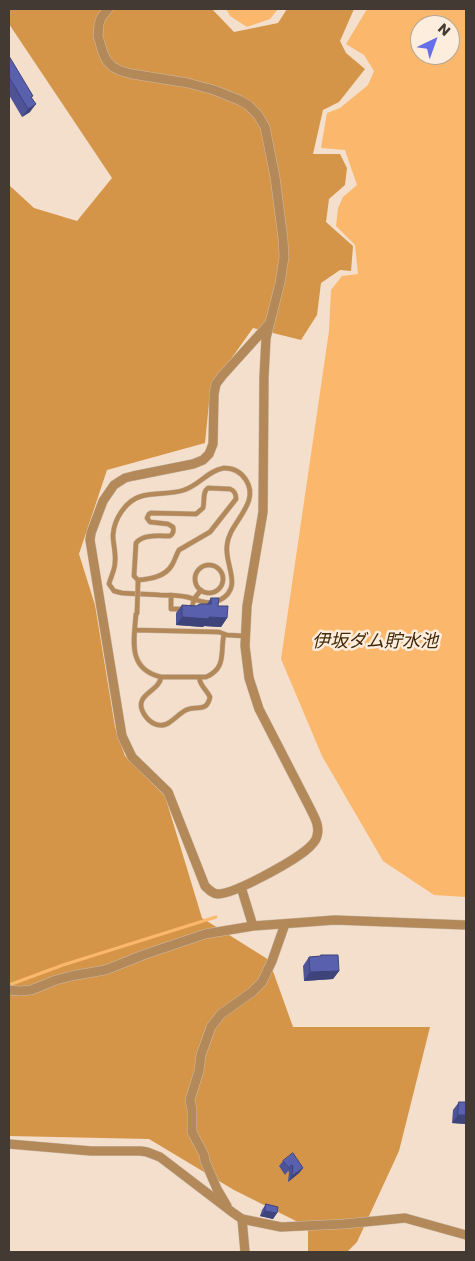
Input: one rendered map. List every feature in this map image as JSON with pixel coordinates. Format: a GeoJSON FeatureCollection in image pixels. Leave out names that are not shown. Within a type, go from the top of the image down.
{"type":"FeatureCollection","features":[{"type":"Feature","properties":{"kind":"street"},"geometry":{"type":"LineString","coordinates":[[108,9],[101,18],[98,36],[103,53],[113,67],[132,74],[188,83],[214,90],[239,100],[253,109],[265,127],[275,177],[283,239],[284,257],[280,283],[269,324],[265,349],[263,512],[247,606],[244,646],[250,678],[259,709],[306,799],[317,823],[318,835],[316,840],[306,850],[288,862],[241,887],[220,894],[214,894],[205,886],[168,792],[132,757],[122,736],[90,540],[91,532],[103,501],[114,484],[125,478],[193,464],[203,460],[210,454],[213,444],[216,384],[269,324]]}},
{"type":"Feature","properties":{"kind":"street"},"geometry":{"type":"LineString","coordinates":[[241,887],[253,926]]}},
{"type":"Feature","properties":{"kind":"street"},"geometry":{"type":"LineString","coordinates":[[9,990],[31,990],[63,978],[113,967],[205,934],[253,926],[335,920],[466,925]]}},
{"type":"Feature","properties":{"kind":"street"},"geometry":{"type":"LineString","coordinates":[[232,1212],[217,1189],[204,1155],[192,1132],[190,1100],[199,1071],[201,1055],[211,1027],[221,1014],[252,992],[262,982],[272,961],[285,924]]}},
{"type":"Feature","properties":{"kind":"street"},"geometry":{"type":"LineString","coordinates":[[9,1144],[91,1151],[128,1150],[147,1152],[160,1157],[242,1219],[281,1227],[344,1224],[405,1218],[466,1235]]}},
{"type":"Feature","properties":{"kind":"street"},"geometry":{"type":"LineString","coordinates":[[242,1219],[245,1252]]}},
{"type":"Feature","properties":{"kind":"lane"},"geometry":{"type":"LineString","coordinates":[[231,468],[244,477],[250,487],[248,504],[227,541],[227,559],[232,574],[232,586],[227,594],[216,602],[207,603],[194,599],[171,595],[118,593],[112,589],[110,581],[116,558],[114,535],[118,516],[129,503],[138,497],[182,491],[196,484],[212,471],[231,468]]}},
{"type":"Feature","properties":{"kind":"lane"},"geometry":{"type":"LineString","coordinates":[[138,581],[153,578],[166,572],[172,566],[180,550],[210,532],[236,499],[233,490],[223,488],[206,489],[203,508],[196,514],[149,514],[147,518],[150,522],[168,524],[173,527],[174,531],[170,536],[145,537],[136,543],[134,576],[138,581],[134,648],[136,658],[142,666],[148,672],[161,677],[210,676],[219,666],[222,657],[224,634]]}},
{"type":"Feature","properties":{"kind":"lane"},"geometry":{"type":"LineString","coordinates":[[206,565],[211,565],[220,570],[223,583],[218,590],[206,593],[201,590],[196,584],[195,579],[198,570],[206,565]]}},
{"type":"Feature","properties":{"kind":"lane"},"geometry":{"type":"LineString","coordinates":[[171,595],[171,609],[190,610],[194,599],[201,590]]}},
{"type":"Feature","properties":{"kind":"lane"},"geometry":{"type":"LineString","coordinates":[[135,630],[219,632],[227,635],[245,636]]}},
{"type":"Feature","properties":{"kind":"lane"},"geometry":{"type":"LineString","coordinates":[[161,677],[157,687],[147,693],[142,703],[142,710],[149,720],[155,724],[165,725],[185,710],[202,708],[207,704],[210,697],[201,685],[199,677]]}},
{"type":"Feature","properties":{"kind":"shaded area"},"geometry":{"type":"Polygon","coordinates":[[[9,9],[212,9],[234,32],[278,23],[287,9],[354,9],[340,41],[346,53],[365,69],[339,102],[323,110],[313,154],[340,154],[347,168],[345,185],[329,199],[326,222],[353,246],[351,271],[340,270],[321,283],[317,315],[301,340],[253,328],[214,383],[210,393],[205,443],[107,470],[79,554],[95,605],[115,727],[125,756],[165,796],[202,918],[269,960],[293,1027],[430,1027],[399,1151],[357,1242],[347,1252],[308,1252],[308,1227],[234,1190],[149,1139],[9,1136],[9,185],[34,208],[77,221],[112,178],[9,24],[9,9]]]}},
{"type":"Feature","properties":{"kind":"water"},"geometry":{"type":"Polygon","coordinates":[[[226,9],[278,9],[270,19],[247,27],[230,16],[226,9]]]}},
{"type":"Feature","properties":{"kind":"water","name":"伊坂ダム貯水池"},"geometry":{"type":"Polygon","coordinates":[[[367,9],[466,9],[466,897],[434,895],[383,861],[322,756],[281,659],[329,331],[331,290],[342,276],[358,274],[355,245],[336,226],[338,208],[343,197],[357,185],[345,150],[321,148],[327,113],[340,108],[368,85],[374,71],[364,55],[346,44],[367,9]]]}},
{"type":"Feature","properties":{"kind":"building"},"geometry":{"type":"Polygon","coordinates":[[[9,56],[36,104],[28,109],[9,77],[9,56]]]}},
{"type":"Feature","properties":{"kind":"building"},"geometry":{"type":"Polygon","coordinates":[[[211,598],[219,598],[218,606],[228,606],[227,618],[182,617],[182,605],[211,604],[211,598]]]}},
{"type":"Feature","properties":{"kind":"building"},"geometry":{"type":"Polygon","coordinates":[[[338,955],[339,971],[310,972],[309,957],[338,955]]]}},
{"type":"Feature","properties":{"kind":"building"},"geometry":{"type":"Polygon","coordinates":[[[459,1102],[466,1102],[466,1115],[458,1115],[459,1102]]]}},
{"type":"Feature","properties":{"kind":"building"},"geometry":{"type":"Polygon","coordinates":[[[293,1153],[303,1168],[292,1176],[293,1166],[291,1165],[290,1169],[283,1161],[293,1153]]]}},
{"type":"Feature","properties":{"kind":"building"},"geometry":{"type":"Polygon","coordinates":[[[266,1204],[278,1207],[277,1213],[265,1211],[266,1204]]]}},
{"type":"Feature","properties":{"kind":"waterway"},"geometry":{"type":"LineString","coordinates":[[9,985],[63,965],[216,917]]}}]}
